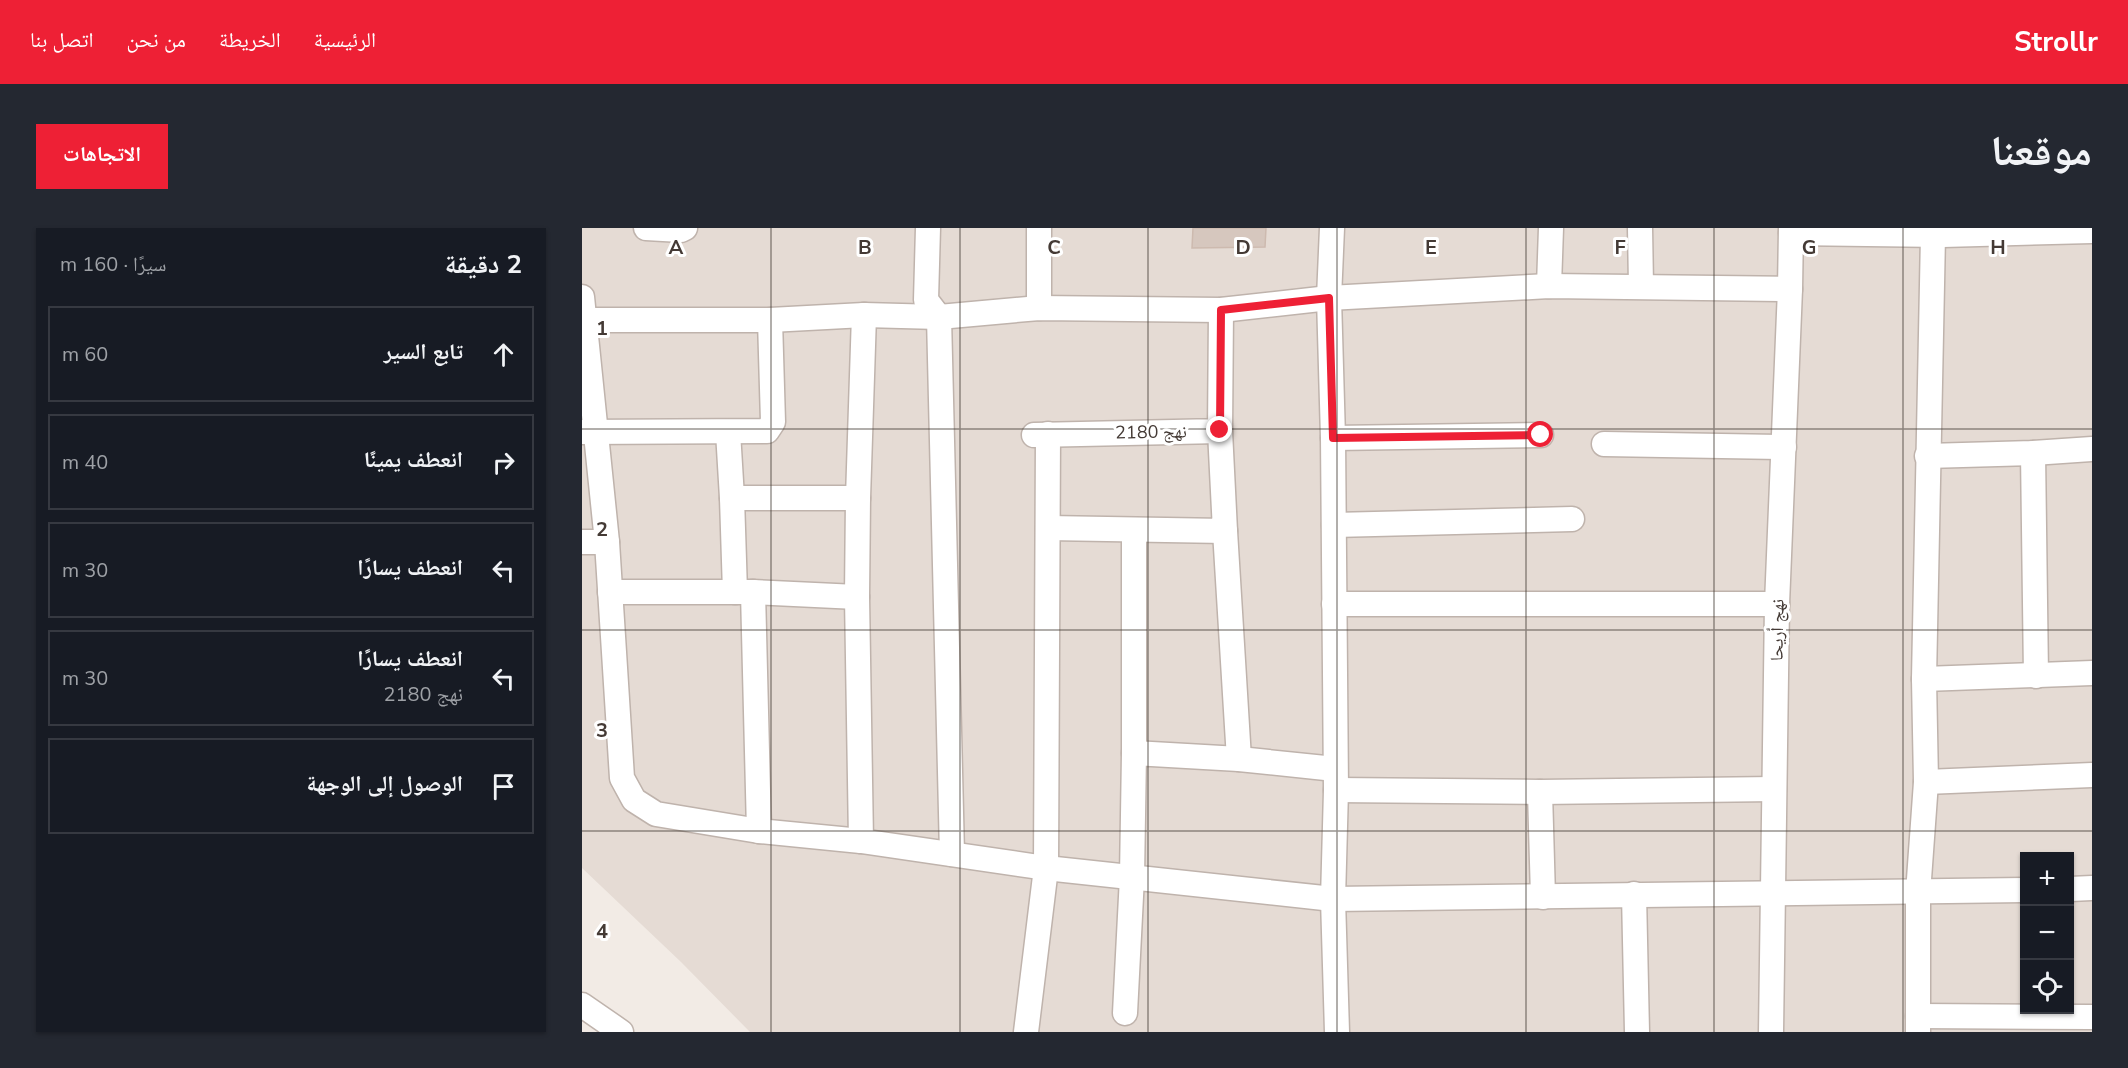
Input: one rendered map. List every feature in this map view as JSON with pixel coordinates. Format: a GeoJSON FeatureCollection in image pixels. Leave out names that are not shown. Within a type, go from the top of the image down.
{"type":"FeatureCollection","features":[{"type":"Feature","properties":{"kind":"street"},"geometry":{"type":"LineString","coordinates":[[646,228],[681,230],[685,228]]}},
{"type":"Feature","properties":{"kind":"street"},"geometry":{"type":"LineString","coordinates":[[928,228],[926,300],[939,317],[952,854]]}},
{"type":"Feature","properties":{"kind":"street"},"geometry":{"type":"LineString","coordinates":[[1039,228],[1039,308]]}},
{"type":"Feature","properties":{"kind":"street"},"geometry":{"type":"LineString","coordinates":[[1332,228],[1329,298],[1333,438],[1336,780],[1333,899],[1337,1032]]}},
{"type":"Feature","properties":{"kind":"street"},"geometry":{"type":"LineString","coordinates":[[1549,286],[1551,228]]}},
{"type":"Feature","properties":{"kind":"street"},"geometry":{"type":"LineString","coordinates":[[1640,228],[1641,286]]}},
{"type":"Feature","properties":{"kind":"street"},"geometry":{"type":"LineString","coordinates":[[1791,230],[2092,231]]}},
{"type":"Feature","properties":{"kind":"street","name":"نهج أريحا"},"geometry":{"type":"LineString","coordinates":[[1771,1032],[1777,604],[1791,230]]}},
{"type":"Feature","properties":{"kind":"street"},"geometry":{"type":"LineString","coordinates":[[1940,232],[1927,456],[1924,679],[1926,783],[1918,893],[1918,1024],[2092,1017]]}},
{"type":"Feature","properties":{"kind":"street"},"geometry":{"type":"LineString","coordinates":[[1790,289],[1549,286],[1329,298],[1221,310],[1039,308],[939,317],[864,315],[770,320],[583,312],[589,431],[607,542],[622,778],[634,800],[656,814],[759,831],[861,841],[1046,868],[1333,899],[2020,890]]}},
{"type":"Feature","properties":{"kind":"street"},"geometry":{"type":"LineString","coordinates":[[1221,310],[1220,430],[1239,759]]}},
{"type":"Feature","properties":{"kind":"street"},"geometry":{"type":"LineString","coordinates":[[861,841],[857,597],[864,315]]}},
{"type":"Feature","properties":{"kind":"street"},"geometry":{"type":"LineString","coordinates":[[589,431],[764,432],[770,429],[773,422],[770,320]]}},
{"type":"Feature","properties":{"kind":"street","name":"نهج 2180"},"geometry":{"type":"LineString","coordinates":[[1048,528],[1041,434],[1220,430]]}},
{"type":"Feature","properties":{"kind":"street"},"geometry":{"type":"LineString","coordinates":[[728,432],[732,498],[744,592],[759,831]]}},
{"type":"Feature","properties":{"kind":"street"},"geometry":{"type":"LineString","coordinates":[[1333,438],[1541,435]]}},
{"type":"Feature","properties":{"kind":"street"},"geometry":{"type":"LineString","coordinates":[[1604,444],[1784,447]]}},
{"type":"Feature","properties":{"kind":"street"},"geometry":{"type":"LineString","coordinates":[[1927,456],[2092,449]]}},
{"type":"Feature","properties":{"kind":"street"},"geometry":{"type":"LineString","coordinates":[[2033,453],[2036,676]]}},
{"type":"Feature","properties":{"kind":"street"},"geometry":{"type":"LineString","coordinates":[[732,498],[858,498]]}},
{"type":"Feature","properties":{"kind":"street"},"geometry":{"type":"LineString","coordinates":[[1334,525],[1572,519]]}},
{"type":"Feature","properties":{"kind":"street"},"geometry":{"type":"LineString","coordinates":[[1026,1032],[1046,868],[1048,528],[1225,531]]}},
{"type":"Feature","properties":{"kind":"street"},"geometry":{"type":"LineString","coordinates":[[1125,1013],[1132,877],[1134,530]]}},
{"type":"Feature","properties":{"kind":"street"},"geometry":{"type":"LineString","coordinates":[[582,542],[607,542]]}},
{"type":"Feature","properties":{"kind":"street"},"geometry":{"type":"LineString","coordinates":[[610,592],[744,592],[857,597]]}},
{"type":"Feature","properties":{"kind":"street"},"geometry":{"type":"LineString","coordinates":[[1334,604],[1777,604]]}},
{"type":"Feature","properties":{"kind":"street"},"geometry":{"type":"LineString","coordinates":[[1924,679],[2092,673]]}},
{"type":"Feature","properties":{"kind":"street"},"geometry":{"type":"LineString","coordinates":[[1134,753],[1239,759],[1336,780],[1540,792],[1774,789]]}},
{"type":"Feature","properties":{"kind":"street"},"geometry":{"type":"LineString","coordinates":[[1926,783],[2092,775]]}},
{"type":"Feature","properties":{"kind":"street"},"geometry":{"type":"LineString","coordinates":[[1540,792],[1543,897]]}},
{"type":"Feature","properties":{"kind":"street"},"geometry":{"type":"LineString","coordinates":[[2074,889],[2092,888]]}},
{"type":"Feature","properties":{"kind":"street"},"geometry":{"type":"LineString","coordinates":[[1634,894],[1637,1032]]}},
{"type":"Feature","properties":{"kind":"street"},"geometry":{"type":"LineString","coordinates":[[582,1005],[621,1032]]}},
{"type":"Feature","properties":{"kind":"shaded area"},"geometry":{"type":"Polygon","coordinates":[[[582,228],[2092,228],[2092,1032],[750,1032],[681,962],[582,868],[582,228]]]}},
{"type":"Feature","properties":{"kind":"building"},"geometry":{"type":"Polygon","coordinates":[[[1193,228],[1266,228],[1265,247],[1192,248],[1193,228]]]}},
{"type":"Feature","properties":{"kind":"route"},"geometry":{"type":"LineString","coordinates":[[1220,430],[1221,310],[1329,298],[1333,438],[1541,435]]}}]}
